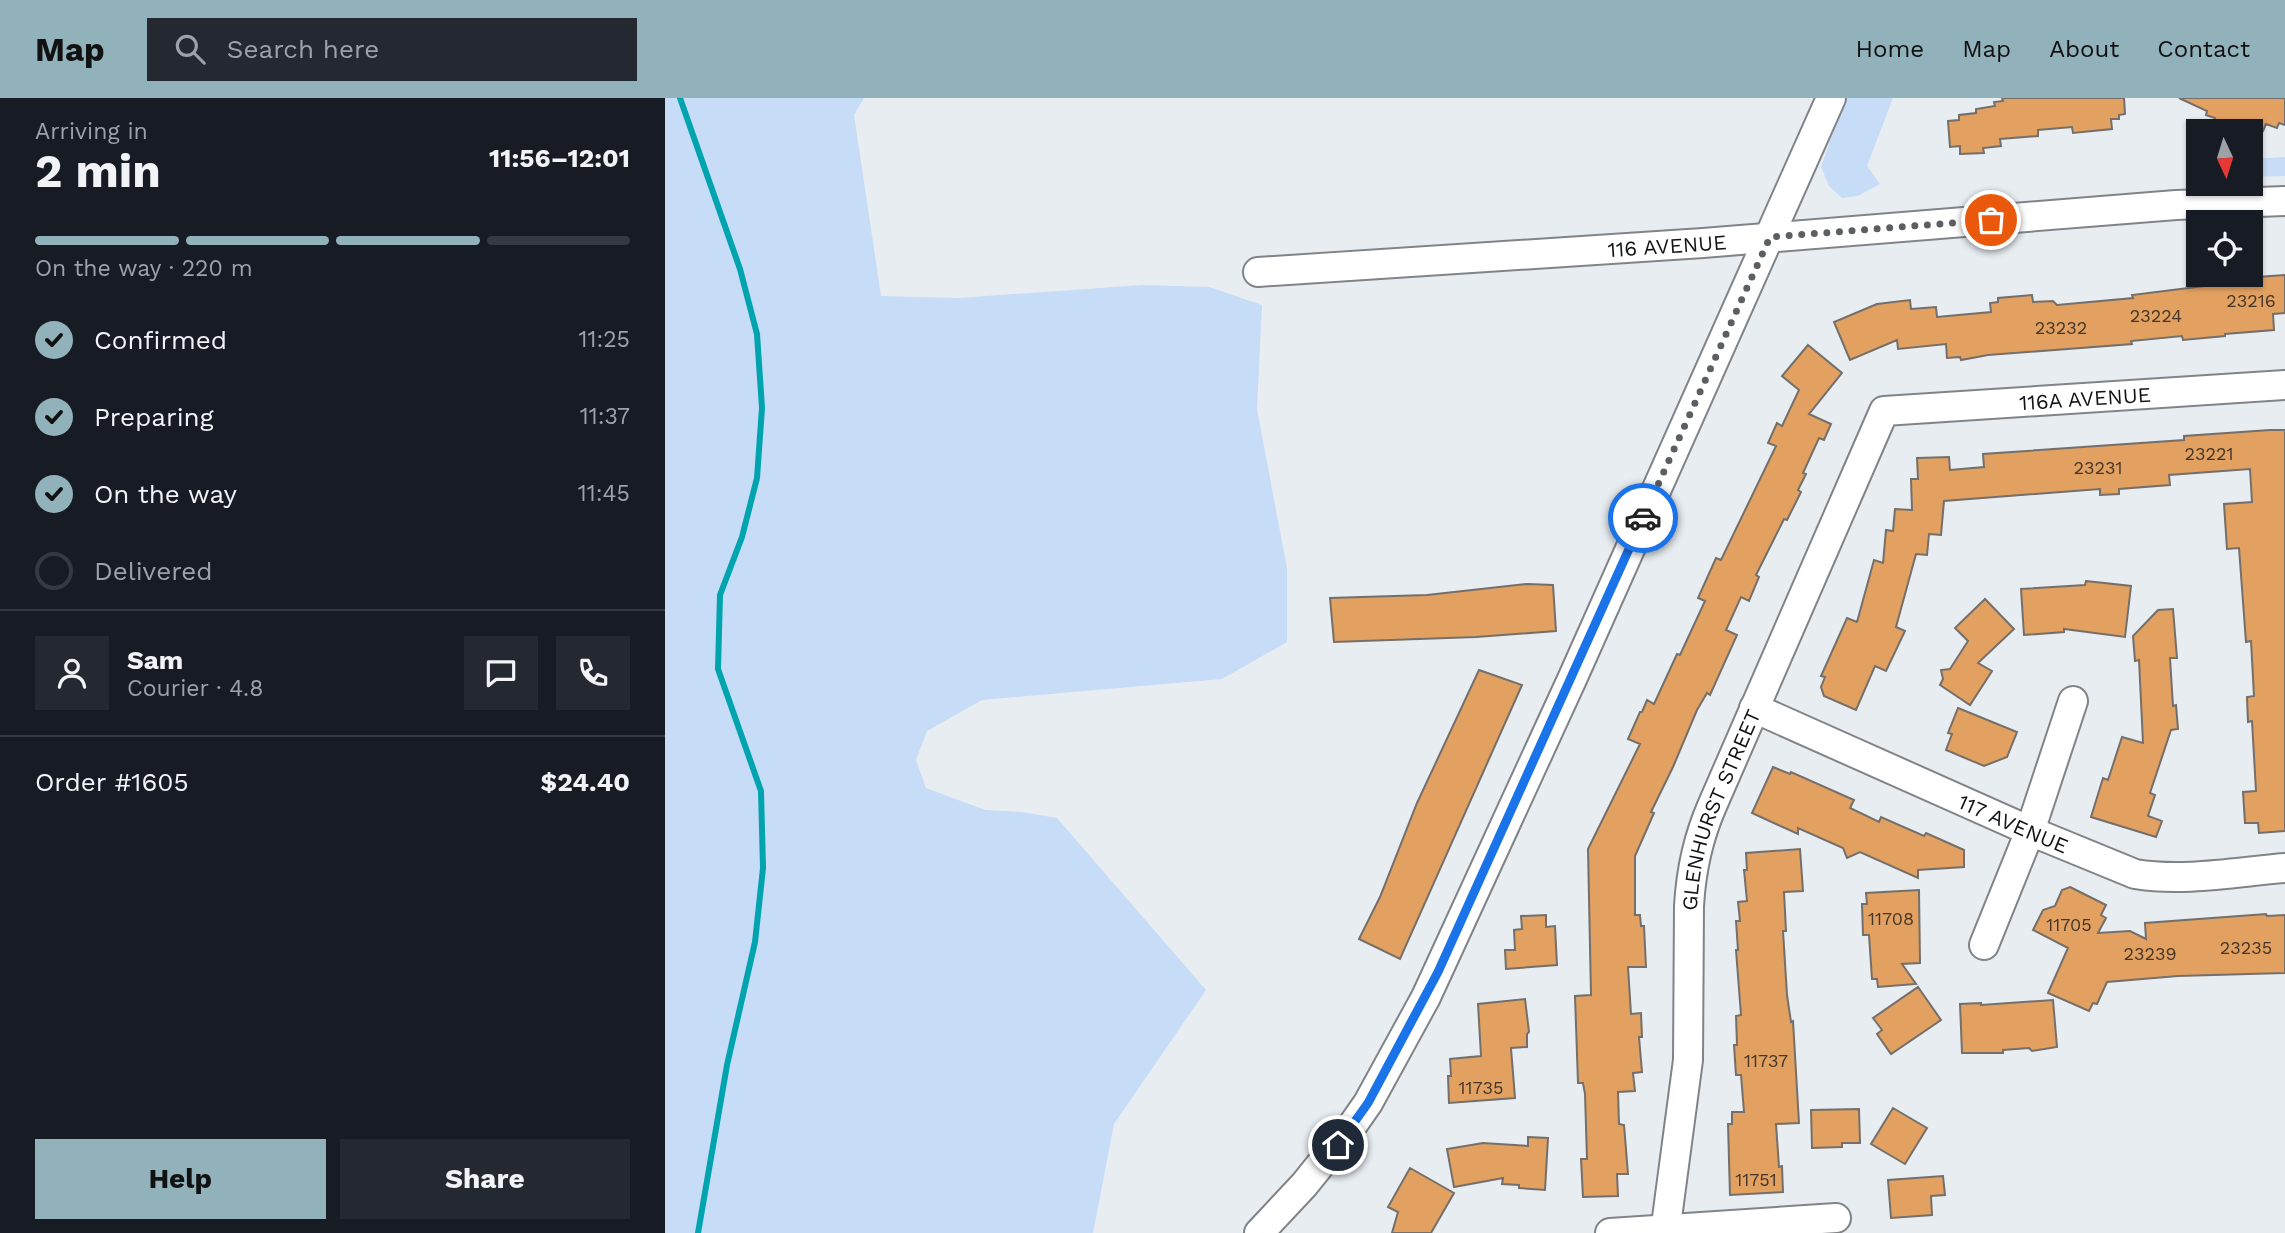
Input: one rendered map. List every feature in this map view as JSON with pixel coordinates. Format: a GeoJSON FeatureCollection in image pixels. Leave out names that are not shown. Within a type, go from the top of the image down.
{"type":"FeatureCollection","features":[{"type":"Feature","properties":{"kind":"street"},"geometry":{"type":"LineString","coordinates":[[1259,1233],[1304,1185],[1354,1123],[1368,1103],[1426,997],[1831,98]]}},
{"type":"Feature","properties":{"kind":"street","name":"116 AVENUE"},"geometry":{"type":"LineString","coordinates":[[1258,271],[1770,237],[2176,205],[2285,201]]}},
{"type":"Feature","properties":{"kind":"street","name":"116A AVENUE"},"geometry":{"type":"LineString","coordinates":[[1884,411],[2285,385]]}},
{"type":"Feature","properties":{"kind":"street","name":"GLENHURST STREET"},"geometry":{"type":"LineString","coordinates":[[1665,1231],[1688,1060],[1690,883],[1704,825],[1884,411]]}},
{"type":"Feature","properties":{"kind":"street"},"geometry":{"type":"LineString","coordinates":[[1984,945],[2030,831],[2073,701]]}},
{"type":"Feature","properties":{"kind":"street","name":"117 AVENUE"},"geometry":{"type":"LineString","coordinates":[[1755,708],[2030,831],[2134,874],[2185,876],[2285,868]]}},
{"type":"Feature","properties":{"kind":"street"},"geometry":{"type":"LineString","coordinates":[[1609,1233],[1836,1218]]}},
{"type":"Feature","properties":{"kind":"shaded area"},"geometry":{"type":"Polygon","coordinates":[[[665,98],[864,98],[854,115],[881,296],[959,298],[1142,285],[1209,287],[1262,305],[1257,409],[1287,568],[1287,642],[1222,679],[982,700],[927,731],[916,760],[926,788],[985,810],[1057,818],[1206,990],[1114,1124],[1093,1233],[665,1233],[665,98]]]}},
{"type":"Feature","properties":{"kind":"shaded area"},"geometry":{"type":"Polygon","coordinates":[[[1845,98],[1893,98],[1867,166],[1880,184],[1858,196],[1842,198],[1829,186],[1821,167],[1845,98]]]}},
{"type":"Feature","properties":{"kind":"shaded area"},"geometry":{"type":"Polygon","coordinates":[[[2285,157],[2285,176],[2263,177],[2263,158],[2285,157]]]}},
{"type":"Feature","properties":{"kind":"building"},"geometry":{"type":"Polygon","coordinates":[[[2002,98],[2124,98],[2125,114],[2119,115],[2119,119],[2111,119],[2112,129],[2073,133],[2072,127],[2038,130],[2038,136],[2000,139],[2001,146],[1983,148],[1984,153],[1960,154],[1960,146],[1950,147],[1948,121],[1959,120],[1959,115],[1976,113],[1976,109],[1995,106],[1994,102],[2003,101],[2002,98]]]}},
{"type":"Feature","properties":{"kind":"building"},"geometry":{"type":"Polygon","coordinates":[[[2179,98],[2285,98],[2285,125],[2279,123],[2277,128],[2266,124],[2263,131],[2263,119],[2215,119],[2206,115],[2207,111],[2179,98]]]}},
{"type":"Feature","properties":{"kind":"building"},"geometry":{"type":"Polygon","coordinates":[[[2285,275],[2285,313],[2273,314],[2274,330],[2225,336],[2183,340],[2182,336],[2131,341],[2132,344],[1988,355],[1961,360],[1960,357],[1947,358],[1946,344],[1898,349],[1897,340],[1850,360],[1834,322],[1877,304],[1910,300],[1911,309],[1936,307],[1937,317],[1991,312],[1990,303],[1998,302],[1998,298],[2032,295],[2033,302],[2053,301],[2057,305],[2133,298],[2132,295],[2196,287],[2263,287],[2263,277],[2285,275]]]}},
{"type":"Feature","properties":{"kind":"building"},"geometry":{"type":"Polygon","coordinates":[[[1808,345],[1842,373],[1809,414],[1831,424],[1824,440],[1819,438],[1803,473],[1806,474],[1798,490],[1801,492],[1756,575],[1759,577],[1749,601],[1741,597],[1726,630],[1737,635],[1710,695],[1707,693],[1697,710],[1651,812],[1654,813],[1635,856],[1635,915],[1640,915],[1641,926],[1644,926],[1646,967],[1628,967],[1631,1014],[1641,1013],[1642,1037],[1639,1037],[1642,1072],[1633,1073],[1635,1091],[1618,1092],[1619,1124],[1624,1125],[1628,1174],[1617,1174],[1618,1196],[1583,1197],[1581,1159],[1587,1159],[1585,1094],[1583,1083],[1578,1083],[1575,996],[1591,995],[1588,849],[1640,744],[1628,739],[1640,712],[1647,700],[1654,704],[1677,654],[1680,655],[1705,601],[1698,598],[1716,558],[1721,560],[1776,446],[1768,443],[1777,423],[1782,426],[1799,390],[1782,376],[1808,345]]]}},
{"type":"Feature","properties":{"kind":"building"},"geometry":{"type":"Polygon","coordinates":[[[2285,430],[2285,831],[2259,833],[2258,823],[2245,823],[2243,792],[2256,791],[2252,721],[2248,722],[2247,697],[2254,696],[2251,641],[2246,642],[2239,548],[2227,549],[2224,504],[2252,502],[2250,469],[2169,475],[2170,485],[2119,489],[2119,494],[2100,495],[2100,489],[1944,501],[1941,535],[1929,534],[1927,555],[1916,554],[1896,627],[1905,631],[1886,671],[1875,666],[1856,710],[1824,696],[1821,687],[1825,677],[1821,676],[1847,618],[1857,622],[1874,560],[1883,563],[1886,530],[1893,531],[1895,509],[1912,510],[1911,479],[1918,479],[1917,458],[1949,457],[1950,470],[1984,467],[1983,454],[2184,440],[2184,436],[2285,430]]]}},
{"type":"Feature","properties":{"kind":"building"},"geometry":{"type":"Polygon","coordinates":[[[2086,581],[2131,586],[2125,637],[2064,629],[2064,632],[2024,635],[2021,589],[2085,585],[2086,581]]]}},
{"type":"Feature","properties":{"kind":"building"},"geometry":{"type":"Polygon","coordinates":[[[1527,584],[1553,585],[1556,631],[1334,642],[1330,598],[1427,595],[1527,584]]]}},
{"type":"Feature","properties":{"kind":"building"},"geometry":{"type":"Polygon","coordinates":[[[1985,599],[2014,629],[1978,663],[1992,671],[1970,705],[1940,685],[1943,679],[1941,670],[1950,669],[1968,641],[1955,628],[1985,599]]]}},
{"type":"Feature","properties":{"kind":"building"},"geometry":{"type":"Polygon","coordinates":[[[2173,609],[2177,658],[2170,658],[2173,706],[2176,705],[2178,729],[2171,730],[2150,793],[2155,795],[2148,816],[2162,821],[2156,837],[2091,817],[2103,778],[2108,780],[2122,737],[2143,743],[2139,660],[2135,661],[2133,636],[2158,610],[2173,609]]]}},
{"type":"Feature","properties":{"kind":"building"},"geometry":{"type":"Polygon","coordinates":[[[1479,670],[1522,685],[1400,959],[1359,939],[1380,897],[1417,803],[1479,670]]]}},
{"type":"Feature","properties":{"kind":"building"},"geometry":{"type":"Polygon","coordinates":[[[1958,708],[2017,732],[2007,757],[1984,766],[1946,750],[1952,734],[1948,733],[1958,708]]]}},
{"type":"Feature","properties":{"kind":"building"},"geometry":{"type":"Polygon","coordinates":[[[1773,767],[1790,774],[1791,772],[1854,800],[1850,808],[1879,822],[1881,817],[1964,850],[1964,867],[1918,870],[1918,878],[1860,852],[1847,858],[1843,848],[1798,828],[1798,834],[1752,813],[1773,767]]]}},
{"type":"Feature","properties":{"kind":"building"},"geometry":{"type":"Polygon","coordinates":[[[1800,849],[1803,891],[1784,892],[1786,931],[1783,931],[1787,995],[1791,1022],[1793,1021],[1799,1123],[1776,1124],[1783,1192],[1730,1195],[1728,1124],[1732,1124],[1732,1112],[1744,1112],[1741,1075],[1736,1075],[1734,1045],[1737,1045],[1736,1016],[1741,1015],[1736,921],[1740,921],[1738,902],[1747,901],[1744,870],[1747,870],[1746,853],[1800,849]]]}},
{"type":"Feature","properties":{"kind":"building"},"geometry":{"type":"Polygon","coordinates":[[[2070,887],[2106,905],[2101,915],[2106,918],[2098,933],[2130,931],[2146,939],[2145,923],[2285,915],[2285,973],[2178,976],[2107,982],[2097,1004],[2093,1003],[2089,1011],[2048,993],[2068,948],[2033,930],[2043,910],[2055,906],[2062,890],[2070,887]]]}},
{"type":"Feature","properties":{"kind":"building"},"geometry":{"type":"Polygon","coordinates":[[[1919,890],[1920,963],[1902,964],[1916,984],[1878,987],[1877,979],[1872,979],[1869,935],[1863,935],[1862,904],[1867,904],[1866,893],[1919,890]]]}},
{"type":"Feature","properties":{"kind":"building"},"geometry":{"type":"Polygon","coordinates":[[[1546,915],[1546,927],[1555,926],[1557,965],[1506,969],[1505,950],[1515,950],[1514,930],[1522,929],[1521,916],[1546,915]]]}},
{"type":"Feature","properties":{"kind":"building"},"geometry":{"type":"Polygon","coordinates":[[[1918,987],[1941,1020],[1891,1054],[1877,1034],[1882,1030],[1873,1018],[1918,987]]]}},
{"type":"Feature","properties":{"kind":"building"},"geometry":{"type":"Polygon","coordinates":[[[1525,999],[1529,1032],[1527,1047],[1511,1048],[1515,1098],[1449,1103],[1450,1059],[1481,1056],[1478,1004],[1525,999]]]}},
{"type":"Feature","properties":{"kind":"building"},"geometry":{"type":"Polygon","coordinates":[[[2053,1000],[2057,1047],[2032,1051],[2029,1048],[2003,1050],[2003,1053],[1962,1053],[1960,1004],[2053,1000]]]}},
{"type":"Feature","properties":{"kind":"building"},"geometry":{"type":"Polygon","coordinates":[[[1893,1108],[1927,1128],[1905,1164],[1871,1144],[1893,1108]]]}},
{"type":"Feature","properties":{"kind":"building"},"geometry":{"type":"Polygon","coordinates":[[[1859,1109],[1860,1143],[1842,1143],[1842,1147],[1812,1148],[1811,1110],[1859,1109]]]}},
{"type":"Feature","properties":{"kind":"building"},"geometry":{"type":"Polygon","coordinates":[[[1528,1137],[1548,1138],[1545,1190],[1502,1184],[1503,1178],[1454,1187],[1447,1149],[1483,1143],[1528,1146],[1528,1137]]]}},
{"type":"Feature","properties":{"kind":"building"},"geometry":{"type":"Polygon","coordinates":[[[1410,1168],[1454,1193],[1431,1233],[1392,1233],[1398,1212],[1388,1207],[1410,1168]]]}},
{"type":"Feature","properties":{"kind":"building"},"geometry":{"type":"Polygon","coordinates":[[[1943,1176],[1945,1195],[1931,1196],[1932,1215],[1891,1218],[1888,1180],[1943,1176]]]}},
{"type":"Feature","properties":{"kind":"waterway"},"geometry":{"type":"LineString","coordinates":[[680,98],[740,269],[757,334],[762,408],[757,478],[742,537],[720,595],[718,669],[761,791],[763,868],[755,942],[727,1065],[698,1233]]}},
{"type":"Feature","properties":{"kind":"way so far"},"geometry":{"type":"LineString","coordinates":[[1643,518],[1770,237],[1991,220]]}},
{"type":"Feature","properties":{"kind":"route"},"geometry":{"type":"LineString","coordinates":[[1338,1145],[1368,1103],[1450,948],[1643,518]]}}]}
